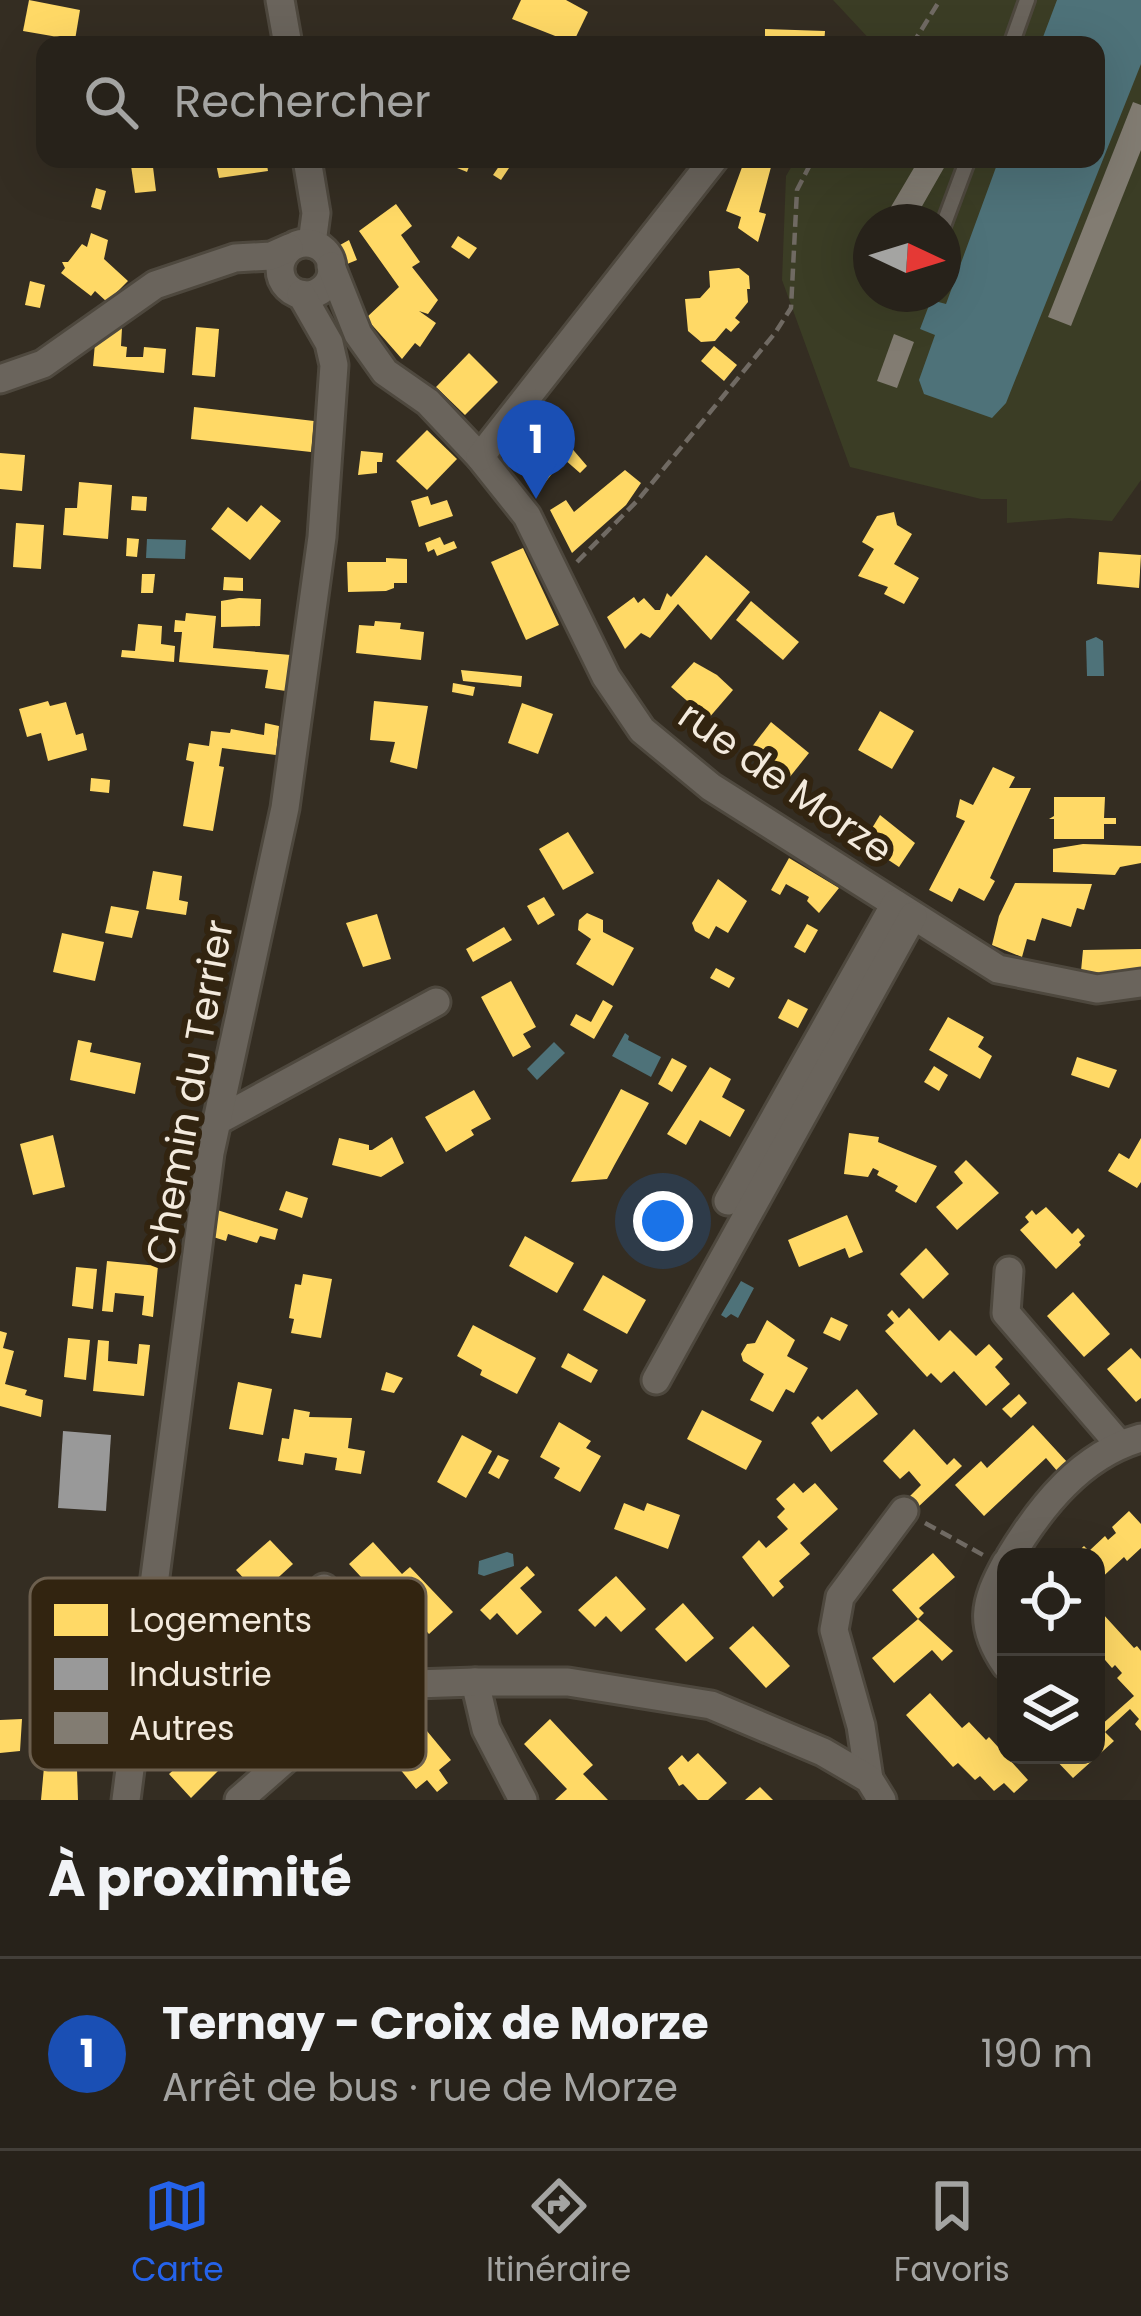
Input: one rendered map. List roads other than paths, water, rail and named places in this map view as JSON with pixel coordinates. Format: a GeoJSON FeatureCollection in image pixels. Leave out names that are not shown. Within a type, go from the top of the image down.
{"type":"FeatureCollection","features":[{"type":"Feature","properties":{"kind":"street"},"geometry":{"type":"LineString","coordinates":[[282,1],[287,36]]}},
{"type":"Feature","properties":{"kind":"street"},"geometry":{"type":"LineString","coordinates":[[308,168],[316,213],[301,246],[280,267],[320,324]]}},
{"type":"Feature","properties":{"kind":"street"},"geometry":{"type":"LineString","coordinates":[[480,457],[707,168]]}},
{"type":"Feature","properties":{"kind":"street"},"geometry":{"type":"LineString","coordinates":[[0,379],[43,364],[155,285],[235,258],[271,256],[301,246],[325,251],[362,350],[345,370],[332,398]]}},
{"type":"Feature","properties":{"kind":"street"},"geometry":{"type":"LineString","coordinates":[[204,271],[245,272],[292,287],[323,288],[332,266]]}},
{"type":"Feature","properties":{"kind":"street","name":"rue de Morze"},"geometry":{"type":"LineString","coordinates":[[320,324],[362,350],[428,403],[480,457],[527,516],[605,677],[642,730],[711,787],[998,969],[1097,989],[1141,983]]}},
{"type":"Feature","properties":{"kind":"street","name":"Chemin du Terrier"},"geometry":{"type":"LineString","coordinates":[[156,1578],[217,1121],[284,808],[322,537],[334,365],[320,324]]}},
{"type":"Feature","properties":{"kind":"street"},"geometry":{"type":"LineString","coordinates":[[728,1201],[904,910]]}},
{"type":"Feature","properties":{"kind":"street"},"geometry":{"type":"LineString","coordinates":[[656,1380],[904,910]]}},
{"type":"Feature","properties":{"kind":"street"},"geometry":{"type":"LineString","coordinates":[[217,1121],[436,1002]]}},
{"type":"Feature","properties":{"kind":"street"},"geometry":{"type":"LineString","coordinates":[[1009,1271],[1006,1313],[1130,1441],[1072,1477],[1034,1517],[1015,1548]]}},
{"type":"Feature","properties":{"kind":"street"},"geometry":{"type":"LineString","coordinates":[[876,1789],[834,1630],[840,1597],[904,1511]]}},
{"type":"Feature","properties":{"kind":"street"},"geometry":{"type":"LineString","coordinates":[[997,1580],[987,1597],[989,1641],[997,1652]]}},
{"type":"Feature","properties":{"kind":"street"},"geometry":{"type":"LineString","coordinates":[[475,1682],[486,1730],[523,1800]]}},
{"type":"Feature","properties":{"kind":"street"},"geometry":{"type":"LineString","coordinates":[[426,1684],[568,1682],[711,1705],[824,1752],[876,1789]]}},
{"type":"Feature","properties":{"kind":"street","name":"Chemin du Terrier"},"geometry":{"type":"LineString","coordinates":[[126,1800],[130,1770]]}},
{"type":"Feature","properties":{"kind":"street"},"geometry":{"type":"LineString","coordinates":[[239,1800],[273,1770]]}},
{"type":"Feature","properties":{"kind":"lane"},"geometry":{"type":"LineString","coordinates":[[1014,36],[1028,0]]}},
{"type":"Feature","properties":{"kind":"lane"},"geometry":{"type":"LineString","coordinates":[[951,204],[965,168]]}},
{"type":"Feature","properties":{"kind":"water"},"geometry":{"type":"Polygon","coordinates":[[[1057,0],[1141,0],[1141,64],[1105,154],[1105,36],[1043,36],[1057,0]]]}},
{"type":"Feature","properties":{"kind":"water"},"geometry":{"type":"Polygon","coordinates":[[[996,168],[1100,168],[1006,403],[992,418],[924,394],[919,380],[935,335],[920,329],[926,312],[961,312],[961,263],[996,168]]]}},
{"type":"Feature","properties":{"kind":"water"},"geometry":{"type":"Polygon","coordinates":[[[147,539],[186,540],[185,559],[146,558],[147,539]]]}},
{"type":"Feature","properties":{"kind":"water"},"geometry":{"type":"Polygon","coordinates":[[[1096,637],[1103,641],[1104,676],[1087,676],[1086,641],[1096,637]]]}},
{"type":"Feature","properties":{"kind":"water"},"geometry":{"type":"Polygon","coordinates":[[[625,1033],[628,1040],[661,1057],[651,1077],[612,1056],[625,1033]]]}},
{"type":"Feature","properties":{"kind":"water"},"geometry":{"type":"Polygon","coordinates":[[[554,1042],[565,1053],[537,1080],[527,1069],[554,1042]]]}},
{"type":"Feature","properties":{"kind":"water"},"geometry":{"type":"Polygon","coordinates":[[[741,1281],[754,1288],[738,1318],[731,1314],[726,1318],[721,1315],[741,1281]]]}},
{"type":"Feature","properties":{"kind":"water"},"geometry":{"type":"Polygon","coordinates":[[[513,1554],[514,1566],[478,1574],[479,1561],[513,1554]]]}},
{"type":"Feature","properties":{"kind":"place","name":"Ternay - Croix de Morze"},"geometry":{"type":"Point","coordinates":[536,499]}}]}
